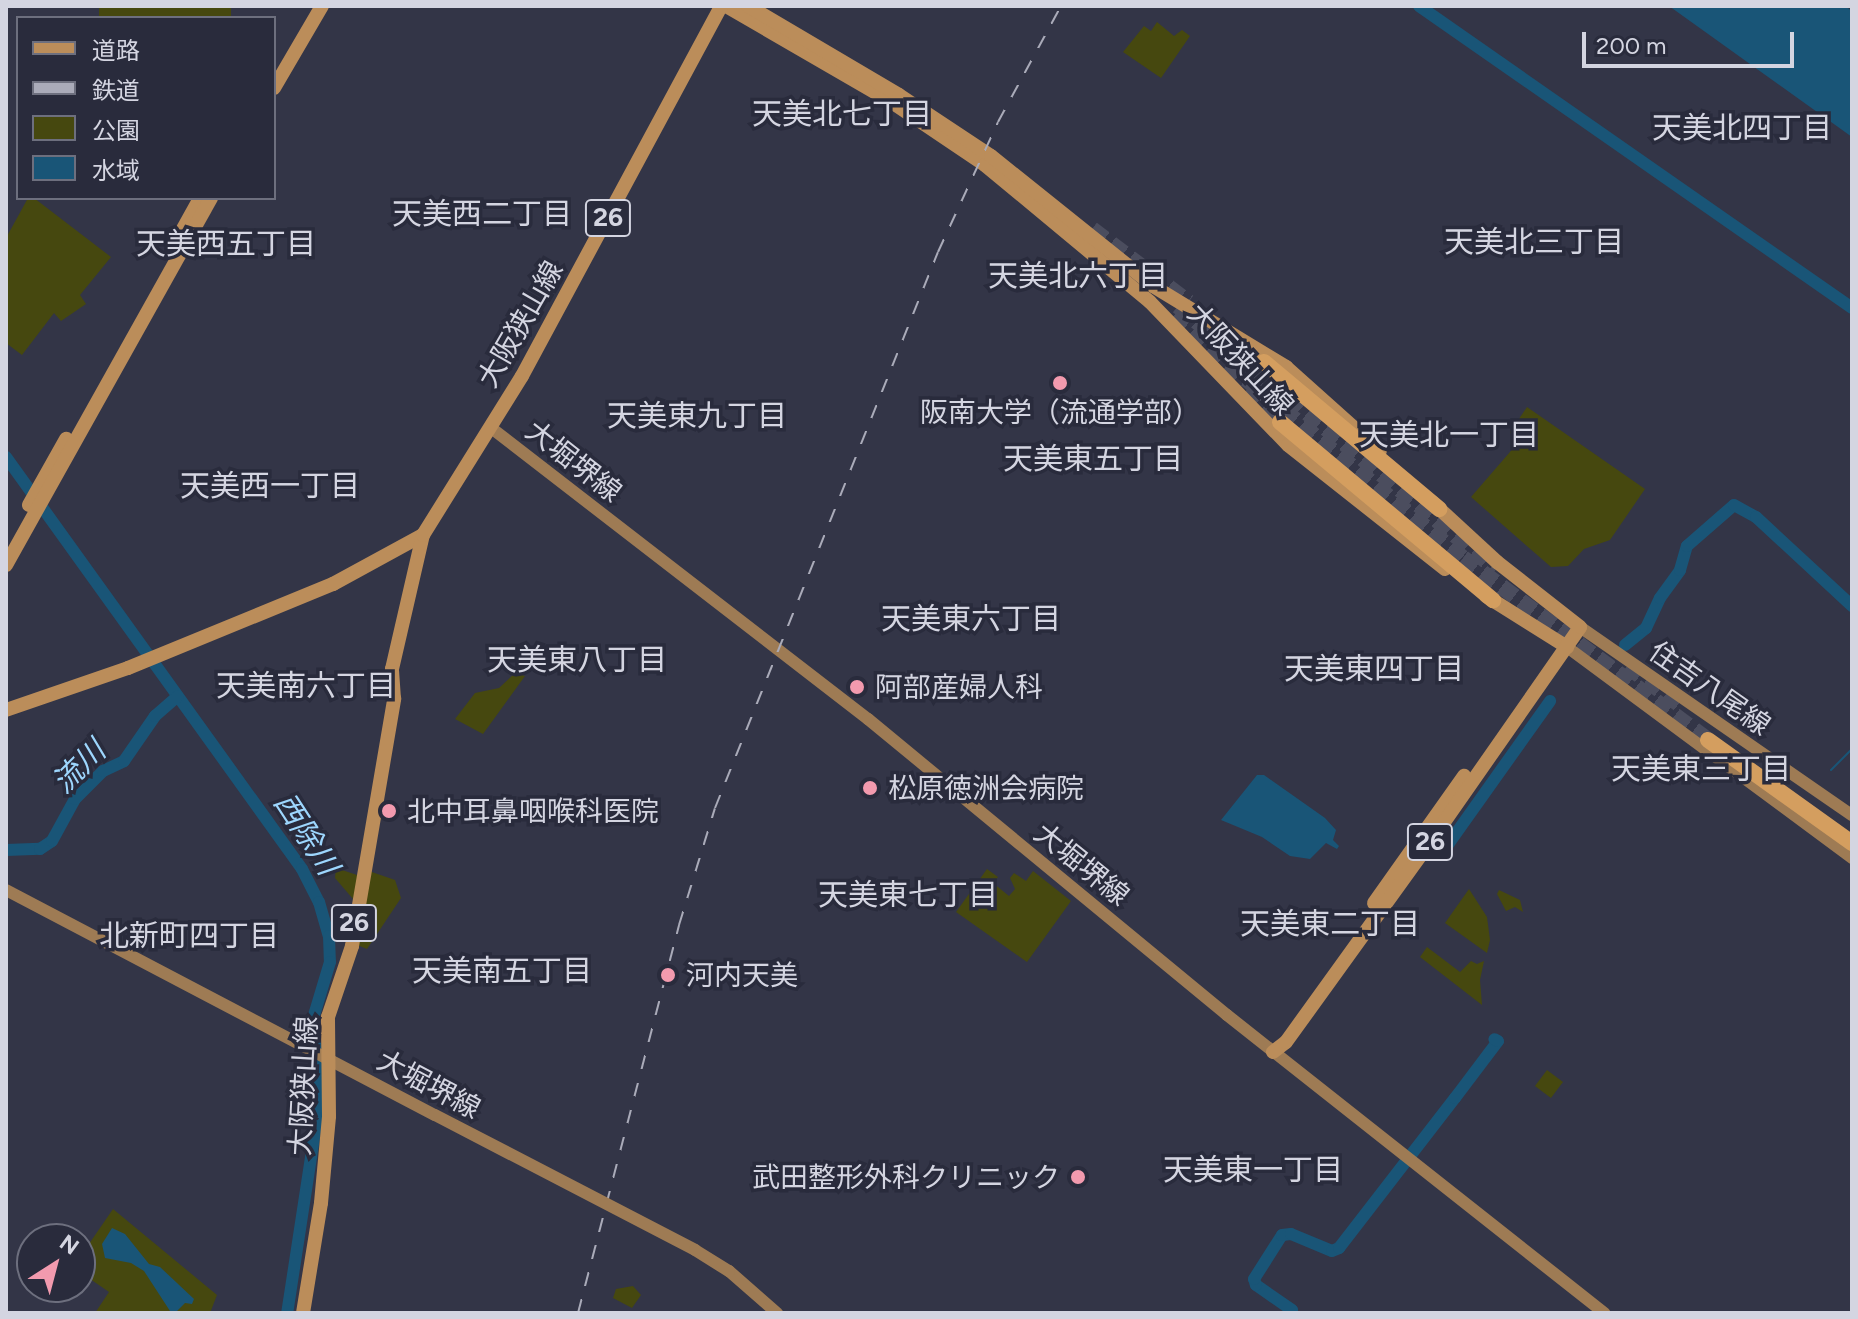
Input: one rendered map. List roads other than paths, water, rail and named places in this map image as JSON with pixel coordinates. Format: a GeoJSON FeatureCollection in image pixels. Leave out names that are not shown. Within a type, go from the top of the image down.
{"type":"FeatureCollection","features":[{"type":"Feature","properties":{"kind":"highway"},"geometry":{"type":"LineString","coordinates":[[1264,362],[1439,509]]}},
{"type":"Feature","properties":{"kind":"highway"},"geometry":{"type":"LineString","coordinates":[[1280,422],[1493,600]]}},
{"type":"Feature","properties":{"kind":"highway"},"geometry":{"type":"LineString","coordinates":[[1852,830],[1712,735],[1852,843]]}},
{"type":"Feature","properties":{"kind":"main road"},"geometry":{"type":"LineString","coordinates":[[276,67],[312,6]]}},
{"type":"Feature","properties":{"kind":"main road"},"geometry":{"type":"LineString","coordinates":[[276,85],[322,6]]}},
{"type":"Feature","properties":{"kind":"main road","name":"大阪狭山線"},"geometry":{"type":"LineString","coordinates":[[303,1313],[321,1203],[328,1017],[352,946],[394,699],[392,669],[423,535],[490,427],[581,269],[724,6],[893,103],[985,165],[1139,292],[1288,445],[1426,555],[1563,644]]}},
{"type":"Feature","properties":{"kind":"main road","name":"大阪狭山線"},"geometry":{"type":"LineString","coordinates":[[748,6],[953,129],[1153,286],[1286,367],[1338,411],[1497,562],[1576,625]]}},
{"type":"Feature","properties":{"kind":"main road"},"geometry":{"type":"LineString","coordinates":[[6,565],[27,518],[199,200]]}},
{"type":"Feature","properties":{"kind":"main road"},"geometry":{"type":"LineString","coordinates":[[42,490],[210,200]]}},
{"type":"Feature","properties":{"kind":"main road","name":"大堀堺線"},"geometry":{"type":"LineString","coordinates":[[490,427],[868,719],[1273,1052],[1410,1156],[1604,1313]]}},
{"type":"Feature","properties":{"kind":"main road"},"geometry":{"type":"LineString","coordinates":[[6,548],[27,518]]}},
{"type":"Feature","properties":{"kind":"main road","name":"大阪狭山線"},"geometry":{"type":"LineString","coordinates":[[6,710],[132,666],[333,584],[423,535]]}},
{"type":"Feature","properties":{"kind":"main road","name":"26"},"geometry":{"type":"LineString","coordinates":[[1273,1052],[1286,1042],[1314,1003],[1576,625]]}},
{"type":"Feature","properties":{"kind":"main road","name":"住吉八尾線"},"geometry":{"type":"LineString","coordinates":[[1576,625],[1852,815]]}},
{"type":"Feature","properties":{"kind":"main road","name":"住吉八尾線"},"geometry":{"type":"LineString","coordinates":[[1563,644],[1852,858]]}},
{"type":"Feature","properties":{"kind":"main road","name":"大堀堺線"},"geometry":{"type":"LineString","coordinates":[[6,890],[695,1250],[729,1271],[777,1313]]}},
{"type":"Feature","properties":{"kind":"water"},"geometry":{"type":"Polygon","coordinates":[[[1669,6],[1845,6],[1852,11],[1852,137],[1669,6]]]}},
{"type":"Feature","properties":{"kind":"water"},"geometry":{"type":"Polygon","coordinates":[[[1257,775],[1264,775],[1325,818],[1336,830],[1333,840],[1339,846],[1337,849],[1326,843],[1310,859],[1290,856],[1262,837],[1221,820],[1257,775]]]}},
{"type":"Feature","properties":{"kind":"water"},"geometry":{"type":"Polygon","coordinates":[[[112,1228],[125,1234],[149,1264],[160,1267],[194,1299],[192,1304],[185,1303],[176,1312],[170,1311],[144,1271],[131,1263],[105,1258],[102,1244],[112,1228]]]}},
{"type":"Feature","properties":{"kind":"waterway"},"geometry":{"type":"LineString","coordinates":[[1419,6],[1852,308]]}},
{"type":"Feature","properties":{"kind":"waterway","name":"西除川"},"geometry":{"type":"LineString","coordinates":[[6,457],[302,869],[319,902],[329,936],[330,962],[312,1022],[318,1063],[317,1118],[287,1313]]}},
{"type":"Feature","properties":{"kind":"waterway"},"geometry":{"type":"LineString","coordinates":[[1625,645],[1646,628],[1660,598],[1680,570],[1687,546],[1734,505],[1756,517],[1852,606]]}},
{"type":"Feature","properties":{"kind":"waterway","name":"流川"},"geometry":{"type":"LineString","coordinates":[[6,850],[40,849],[52,841],[75,799],[103,771],[124,761],[155,716],[178,696]]}},
{"type":"Feature","properties":{"kind":"waterway"},"geometry":{"type":"LineString","coordinates":[[1447,846],[1550,701]]}},
{"type":"Feature","properties":{"kind":"waterway"},"geometry":{"type":"LineString","coordinates":[[1831,770],[1852,749]]}},
{"type":"Feature","properties":{"kind":"waterway"},"geometry":{"type":"LineString","coordinates":[[1291,1313],[1292,1310],[1256,1285],[1254,1279],[1282,1235],[1291,1234],[1332,1251],[1339,1248],[1498,1041],[1494,1039]]}},
{"type":"Feature","properties":{"kind":"tunnel"},"geometry":{"type":"LineString","coordinates":[[1092,229],[1188,302]]}},
{"type":"Feature","properties":{"kind":"tunnel"},"geometry":{"type":"LineString","coordinates":[[1178,306],[1496,569]]}},
{"type":"Feature","properties":{"kind":"tunnel"},"geometry":{"type":"LineString","coordinates":[[1172,318],[1463,558],[1708,740]]}},
{"type":"Feature","properties":{"kind":"tunnel"},"geometry":{"type":"LineString","coordinates":[[1244,393],[1280,422]]}},
{"type":"Feature","properties":{"kind":"tunnel"},"geometry":{"type":"LineString","coordinates":[[1627,666],[1683,707]]}},
{"type":"Feature","properties":{"kind":"railway"},"geometry":{"type":"LineString","coordinates":[[578,1313],[679,925],[715,808],[938,252],[998,122],[1061,6]]}},
{"type":"Feature","properties":{"kind":"place","name":"阪南大学（流通学部）"},"geometry":{"type":"Point","coordinates":[1060,383]}},
{"type":"Feature","properties":{"kind":"place","name":"阿部産婦人科"},"geometry":{"type":"Point","coordinates":[857,687]}},
{"type":"Feature","properties":{"kind":"place","name":"松原徳洲会病院"},"geometry":{"type":"Point","coordinates":[870,788]}},
{"type":"Feature","properties":{"kind":"place","name":"北中耳鼻咽喉科医院"},"geometry":{"type":"Point","coordinates":[389,811]}},
{"type":"Feature","properties":{"kind":"place","name":"河内天美"},"geometry":{"type":"Point","coordinates":[668,975]}},
{"type":"Feature","properties":{"kind":"place","name":"武田整形外科クリニック"},"geometry":{"type":"Point","coordinates":[1078,1177]}},
{"type":"Feature","properties":{"kind":"district","name":"天美北七丁目"},"geometry":{"type":"Point","coordinates":[842,114]}},
{"type":"Feature","properties":{"kind":"district","name":"天美北四丁目"},"geometry":{"type":"Point","coordinates":[1742,128]}},
{"type":"Feature","properties":{"kind":"district","name":"天美西二丁目"},"geometry":{"type":"Point","coordinates":[482,214]}},
{"type":"Feature","properties":{"kind":"district","name":"天美北三丁目"},"geometry":{"type":"Point","coordinates":[1534,242]}},
{"type":"Feature","properties":{"kind":"district","name":"天美西五丁目"},"geometry":{"type":"Point","coordinates":[226,244]}},
{"type":"Feature","properties":{"kind":"district","name":"天美北六丁目"},"geometry":{"type":"Point","coordinates":[1078,276]}},
{"type":"Feature","properties":{"kind":"district","name":"天美東九丁目"},"geometry":{"type":"Point","coordinates":[697,416]}},
{"type":"Feature","properties":{"kind":"district","name":"天美北一丁目"},"geometry":{"type":"Point","coordinates":[1449,435]}},
{"type":"Feature","properties":{"kind":"district","name":"天美東五丁目"},"geometry":{"type":"Point","coordinates":[1093,459]}},
{"type":"Feature","properties":{"kind":"district","name":"天美西一丁目"},"geometry":{"type":"Point","coordinates":[270,486]}},
{"type":"Feature","properties":{"kind":"district","name":"天美東六丁目"},"geometry":{"type":"Point","coordinates":[971,619]}},
{"type":"Feature","properties":{"kind":"district","name":"天美東八丁目"},"geometry":{"type":"Point","coordinates":[577,660]}},
{"type":"Feature","properties":{"kind":"district","name":"天美東四丁目"},"geometry":{"type":"Point","coordinates":[1374,669]}},
{"type":"Feature","properties":{"kind":"district","name":"天美南六丁目"},"geometry":{"type":"Point","coordinates":[306,686]}},
{"type":"Feature","properties":{"kind":"district","name":"天美東三丁目"},"geometry":{"type":"Point","coordinates":[1701,769]}},
{"type":"Feature","properties":{"kind":"district","name":"天美東七丁目"},"geometry":{"type":"Point","coordinates":[908,895]}},
{"type":"Feature","properties":{"kind":"district","name":"天美東二丁目"},"geometry":{"type":"Point","coordinates":[1330,924]}},
{"type":"Feature","properties":{"kind":"district","name":"北新町四丁目"},"geometry":{"type":"Point","coordinates":[189,936]}},
{"type":"Feature","properties":{"kind":"district","name":"天美南五丁目"},"geometry":{"type":"Point","coordinates":[502,971]}},
{"type":"Feature","properties":{"kind":"district","name":"天美東一丁目"},"geometry":{"type":"Point","coordinates":[1253,1170]}}]}
